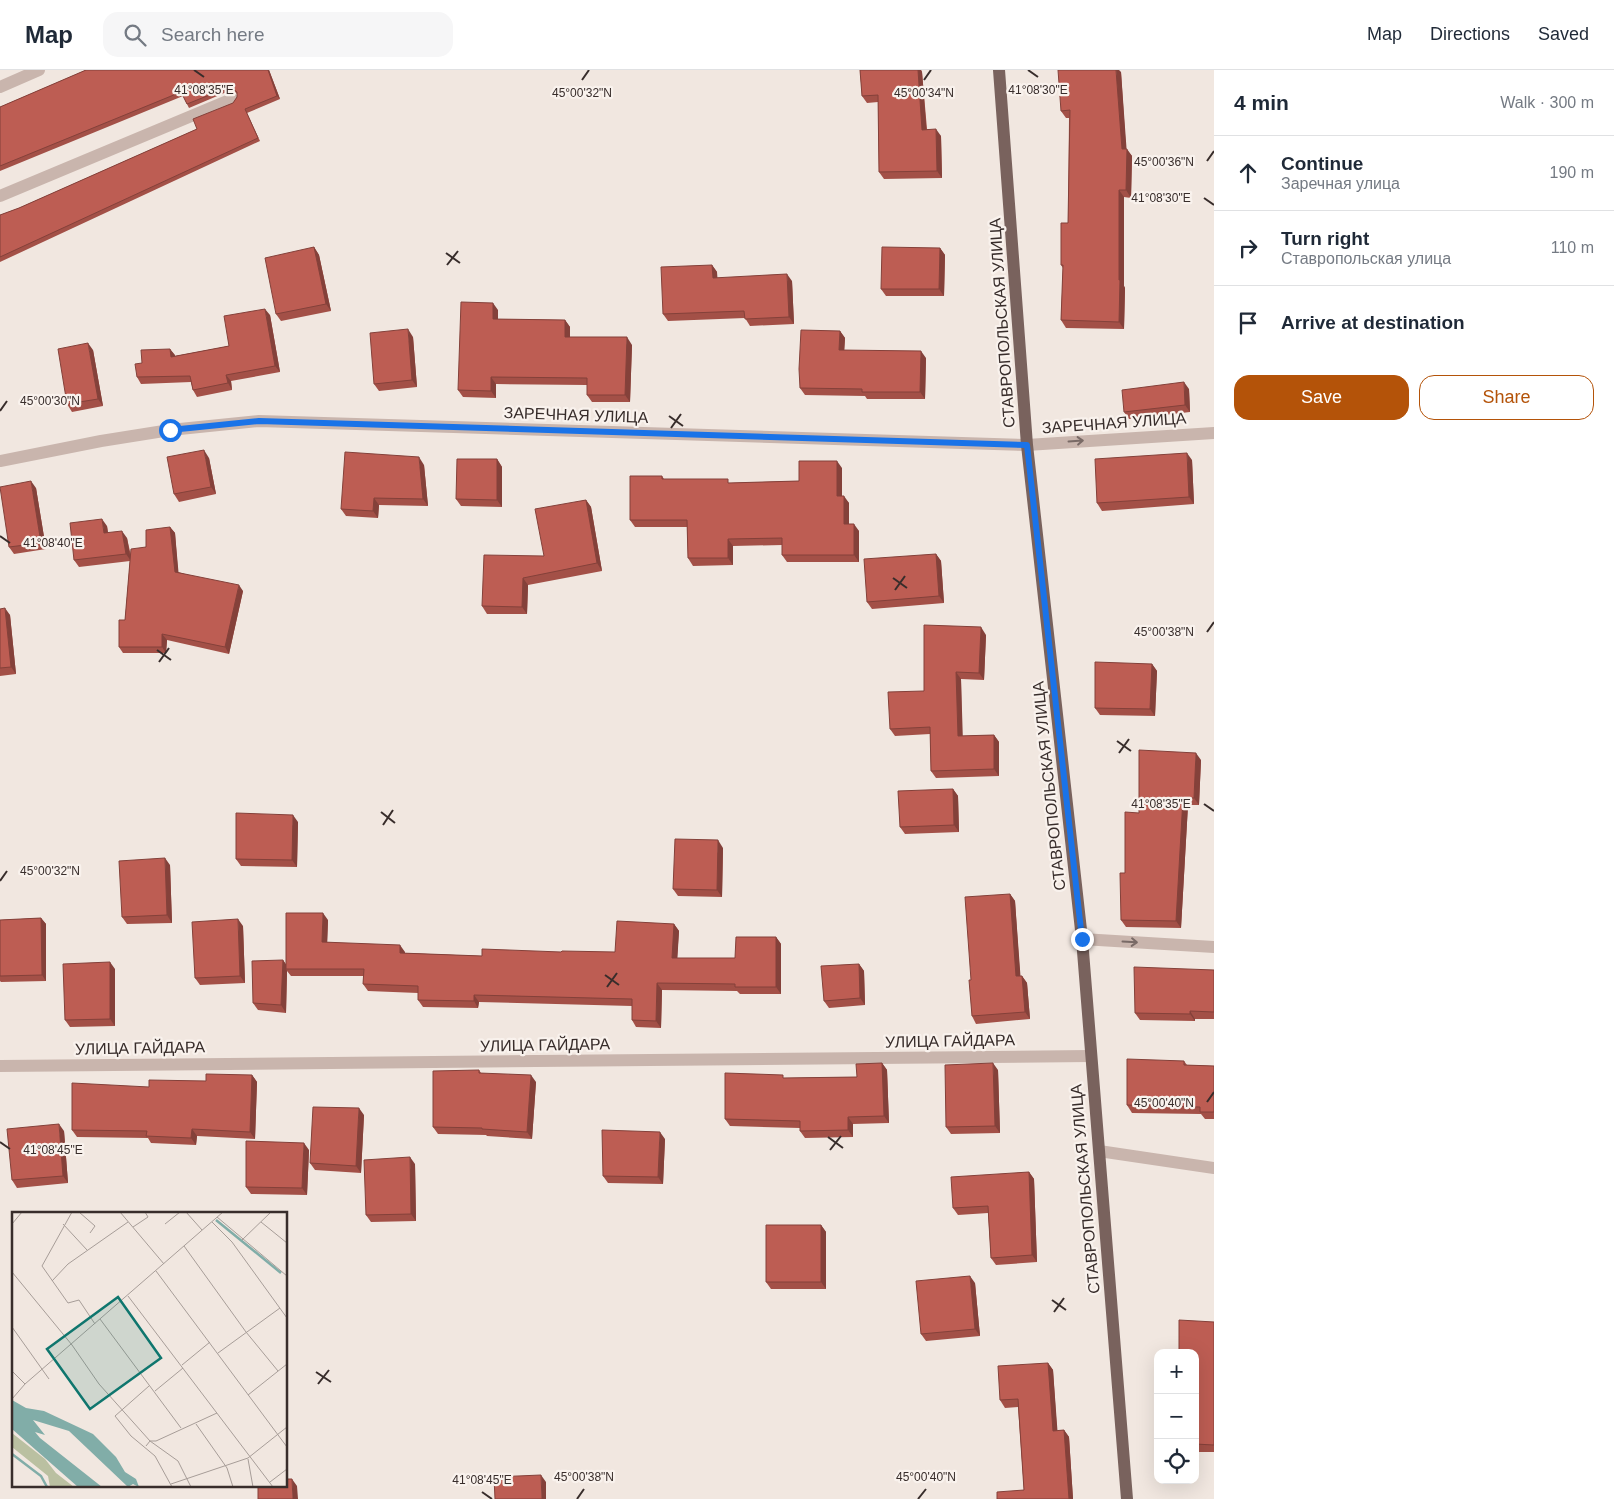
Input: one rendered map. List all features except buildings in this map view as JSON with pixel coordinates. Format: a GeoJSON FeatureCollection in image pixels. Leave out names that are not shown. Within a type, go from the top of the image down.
{"type":"FeatureCollection","features":[{"type":"Feature","properties":{"kind":"main road","name":"СТАВРОПОЛЬСКАЯ УЛИЦА"},"geometry":{"type":"LineString","coordinates":[[999,70],[1027,445],[1082,939],[1127,1499]]}},
{"type":"Feature","properties":{"kind":"street"},"geometry":{"type":"LineString","coordinates":[[0,87],[39,70]]}},
{"type":"Feature","properties":{"kind":"street"},"geometry":{"type":"LineString","coordinates":[[0,196],[232,99]]}},
{"type":"Feature","properties":{"kind":"street","name":"ЗАРЕЧНАЯ УЛИЦА"},"geometry":{"type":"LineString","coordinates":[[0,461],[170,430],[259,421],[1027,445],[1214,433]]}},
{"type":"Feature","properties":{"kind":"street"},"geometry":{"type":"LineString","coordinates":[[1082,939],[1214,947]]}},
{"type":"Feature","properties":{"kind":"street","name":"УЛИЦА ГАЙДАРА"},"geometry":{"type":"LineString","coordinates":[[0,1066],[1090,1056]]}},
{"type":"Feature","properties":{"kind":"street"},"geometry":{"type":"LineString","coordinates":[[1099,1151],[1214,1168]]}},
{"type":"Feature","properties":{"kind":"route"},"geometry":{"type":"LineString","coordinates":[[170,430],[259,421],[1027,445],[1082,939]]}}]}
